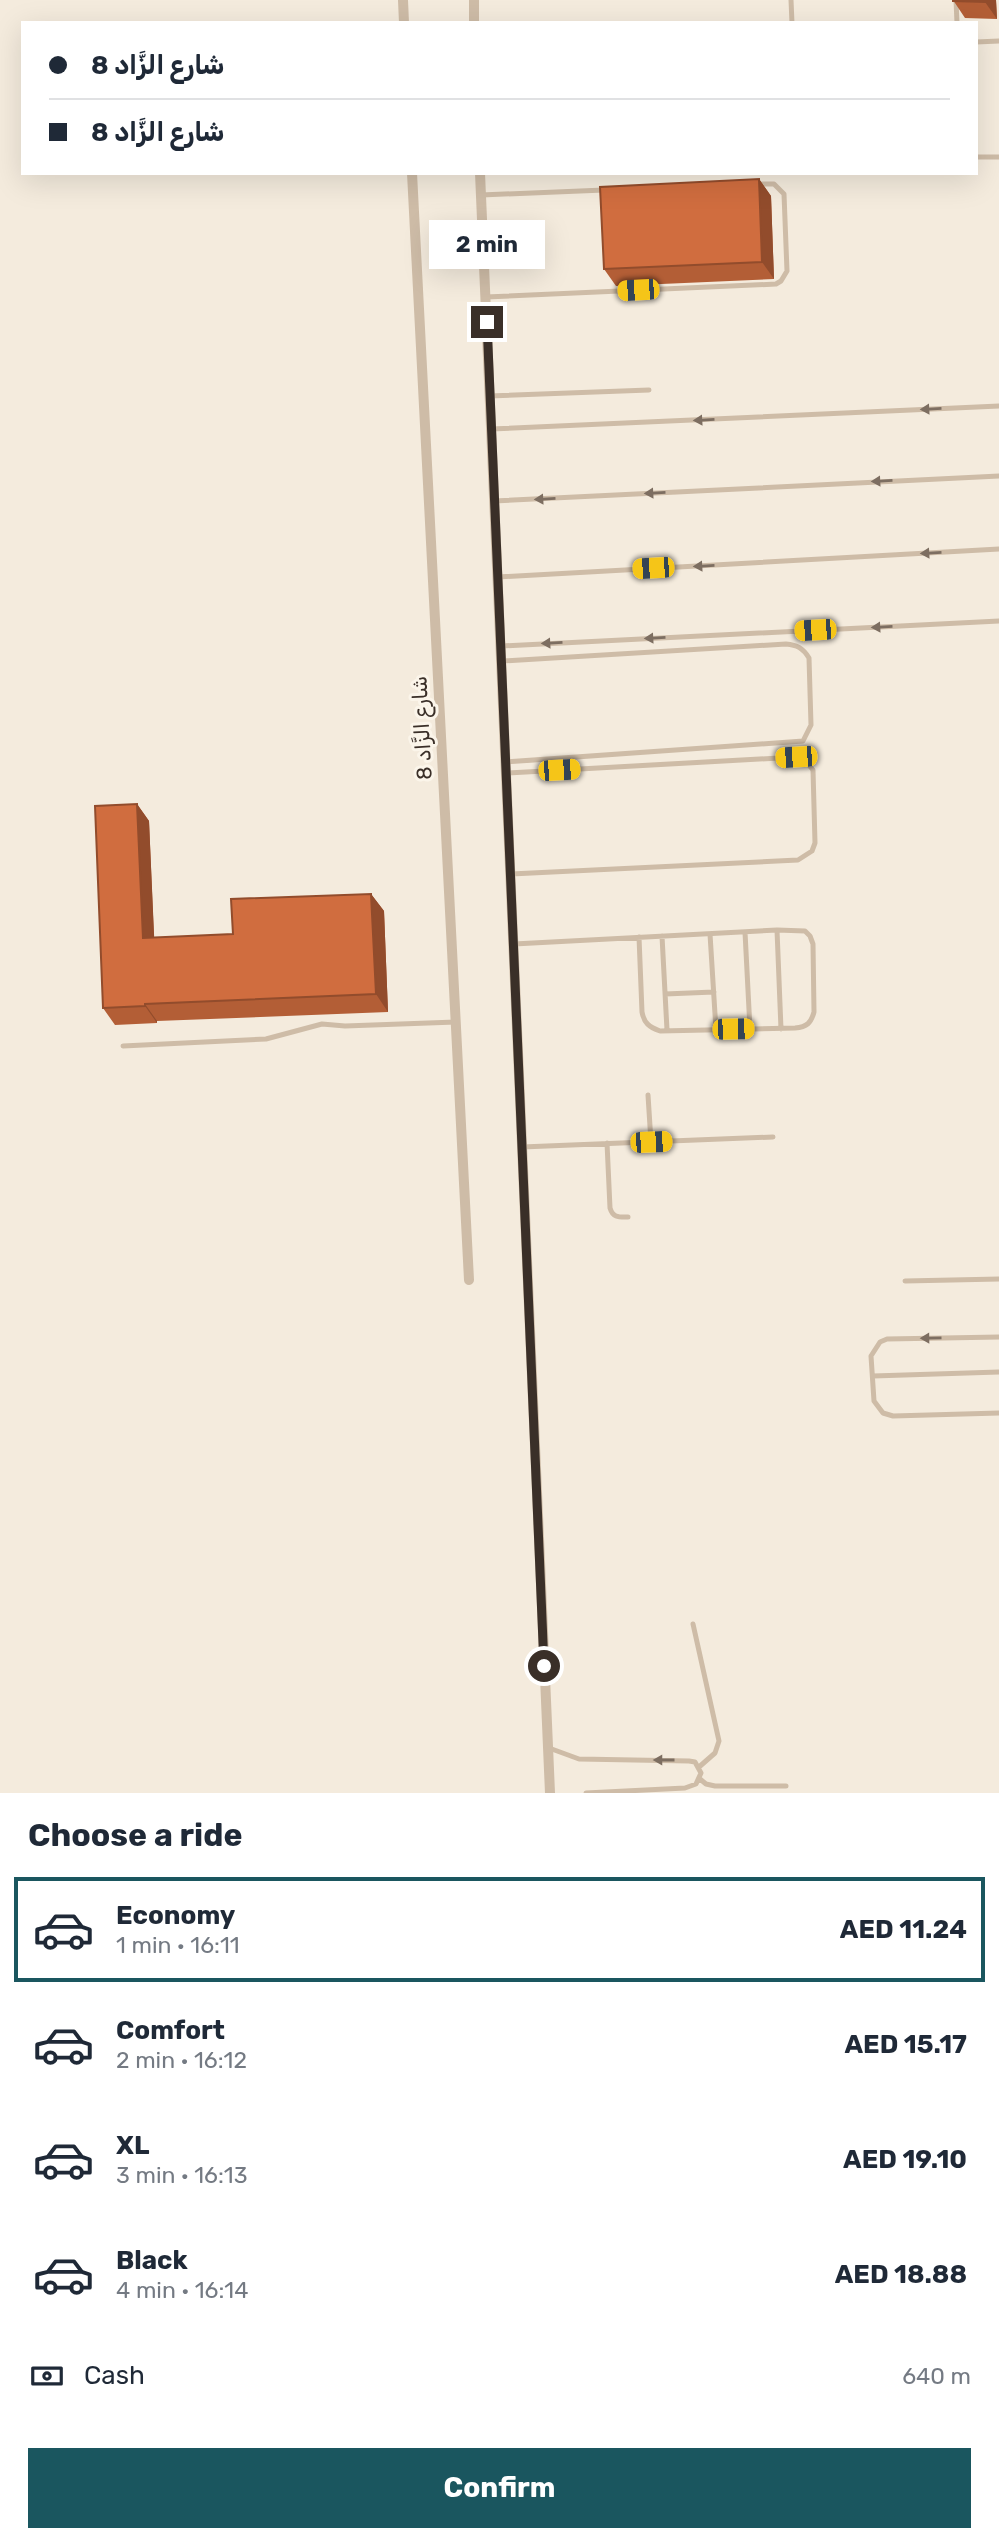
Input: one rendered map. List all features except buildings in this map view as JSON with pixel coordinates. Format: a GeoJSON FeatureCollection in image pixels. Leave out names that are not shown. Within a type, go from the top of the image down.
{"type":"FeatureCollection","features":[{"type":"Feature","properties":{"kind":"street"},"geometry":{"type":"LineString","coordinates":[[403,0],[404,21]]}},
{"type":"Feature","properties":{"kind":"street"},"geometry":{"type":"LineString","coordinates":[[474,0],[474,21]]}},
{"type":"Feature","properties":{"kind":"street","name":"شارع الزَّاد 8"},"geometry":{"type":"LineString","coordinates":[[412,175],[469,1280]]}},
{"type":"Feature","properties":{"kind":"street"},"geometry":{"type":"LineString","coordinates":[[481,175],[550,1793]]}},
{"type":"Feature","properties":{"kind":"lane"},"geometry":{"type":"LineString","coordinates":[[791,0],[792,21]]}},
{"type":"Feature","properties":{"kind":"lane"},"geometry":{"type":"LineString","coordinates":[[956,0],[957,21]]}},
{"type":"Feature","properties":{"kind":"lane"},"geometry":{"type":"LineString","coordinates":[[978,41],[999,41]]}},
{"type":"Feature","properties":{"kind":"lane"},"geometry":{"type":"LineString","coordinates":[[978,158],[999,158]]}},
{"type":"Feature","properties":{"kind":"lane"},"geometry":{"type":"LineString","coordinates":[[486,297],[776,284],[787,271],[784,194],[774,184],[755,184]]}},
{"type":"Feature","properties":{"kind":"lane"},"geometry":{"type":"LineString","coordinates":[[481,195],[616,190]]}},
{"type":"Feature","properties":{"kind":"lane"},"geometry":{"type":"LineString","coordinates":[[489,396],[649,390]]}},
{"type":"Feature","properties":{"kind":"lane"},"geometry":{"type":"LineString","coordinates":[[491,429],[999,406]]}},
{"type":"Feature","properties":{"kind":"lane"},"geometry":{"type":"LineString","coordinates":[[494,501],[999,475]]}},
{"type":"Feature","properties":{"kind":"lane"},"geometry":{"type":"LineString","coordinates":[[498,577],[999,549]]}},
{"type":"Feature","properties":{"kind":"lane"},"geometry":{"type":"LineString","coordinates":[[501,646],[999,621]]}},
{"type":"Feature","properties":{"kind":"lane"},"geometry":{"type":"LineString","coordinates":[[502,661],[786,644],[796,645],[809,658],[811,725],[803,741],[507,767]]}},
{"type":"Feature","properties":{"kind":"lane"},"geometry":{"type":"LineString","coordinates":[[507,767],[796,757],[804,759],[813,770],[815,843],[812,851],[798,860],[511,874]]}},
{"type":"Feature","properties":{"kind":"lane"},"geometry":{"type":"LineString","coordinates":[[514,944],[639,937],[710,934],[777,930],[805,931],[813,944],[814,1012],[811,1022],[804,1027],[781,1029],[667,1030],[650,1027],[643,1020],[639,937]]}},
{"type":"Feature","properties":{"kind":"lane"},"geometry":{"type":"LineString","coordinates":[[777,930],[781,1029]]}},
{"type":"Feature","properties":{"kind":"lane"},"geometry":{"type":"LineString","coordinates":[[744,932],[750,1029]]}},
{"type":"Feature","properties":{"kind":"lane"},"geometry":{"type":"LineString","coordinates":[[710,934],[716,1030]]}},
{"type":"Feature","properties":{"kind":"lane"},"geometry":{"type":"LineString","coordinates":[[663,936],[667,1030]]}},
{"type":"Feature","properties":{"kind":"lane"},"geometry":{"type":"LineString","coordinates":[[665,994],[714,992]]}},
{"type":"Feature","properties":{"kind":"lane"},"geometry":{"type":"LineString","coordinates":[[123,1046],[257,1040],[322,1024],[345,1026],[456,1022]]}},
{"type":"Feature","properties":{"kind":"lane"},"geometry":{"type":"LineString","coordinates":[[648,1095],[651,1142]]}},
{"type":"Feature","properties":{"kind":"lane"},"geometry":{"type":"LineString","coordinates":[[522,1147],[773,1137]]}},
{"type":"Feature","properties":{"kind":"lane"},"geometry":{"type":"LineString","coordinates":[[607,1143],[612,1213],[617,1217],[628,1217]]}},
{"type":"Feature","properties":{"kind":"lane"},"geometry":{"type":"LineString","coordinates":[[905,1281],[999,1279]]}},
{"type":"Feature","properties":{"kind":"lane"},"geometry":{"type":"LineString","coordinates":[[999,1337],[887,1339],[880,1342],[871,1356],[874,1401],[884,1413],[893,1416],[999,1413]]}},
{"type":"Feature","properties":{"kind":"lane"},"geometry":{"type":"LineString","coordinates":[[873,1376],[999,1372]]}},
{"type":"Feature","properties":{"kind":"lane"},"geometry":{"type":"LineString","coordinates":[[694,1624],[719,1741],[715,1753],[699,1767]]}},
{"type":"Feature","properties":{"kind":"lane"},"geometry":{"type":"LineString","coordinates":[[548,1748],[579,1759],[689,1760],[699,1767]]}},
{"type":"Feature","properties":{"kind":"lane"},"geometry":{"type":"LineString","coordinates":[[586,1793],[685,1788],[696,1784],[700,1779],[699,1767]]}},
{"type":"Feature","properties":{"kind":"lane"},"geometry":{"type":"LineString","coordinates":[[700,1779],[715,1786],[786,1786]]}},
{"type":"Feature","properties":{"kind":"route"},"geometry":{"type":"LineString","coordinates":[[487,322],[544,1666]]}}]}
